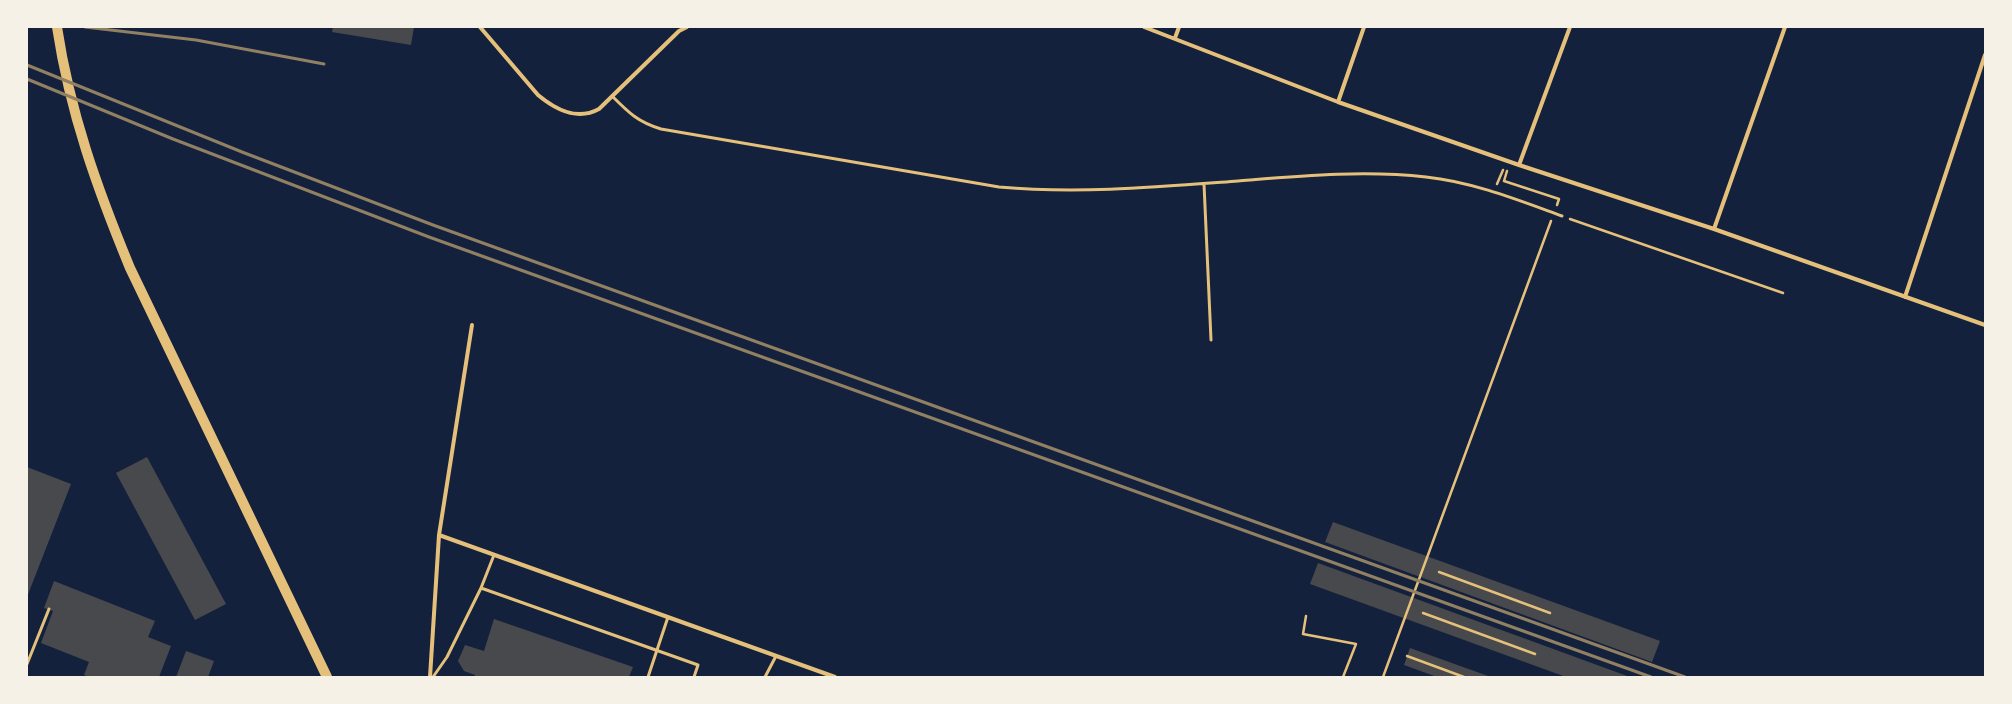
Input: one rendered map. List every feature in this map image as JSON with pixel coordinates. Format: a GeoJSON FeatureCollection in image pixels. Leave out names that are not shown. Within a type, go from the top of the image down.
{"type":"FeatureCollection","features":[{"type":"Feature","properties":{"kind":"main road"},"geometry":{"type":"LineString","coordinates":[[57,27],[70,98],[104,205],[136,282],[327,677]]}},
{"type":"Feature","properties":{"kind":"street"},"geometry":{"type":"LineString","coordinates":[[480,27],[538,95],[549,104],[574,114],[589,114],[599,109],[679,31],[687,27]]}},
{"type":"Feature","properties":{"kind":"street"},"geometry":{"type":"LineString","coordinates":[[1144,27],[1338,102],[1519,165],[1714,229],[1985,325]]}},
{"type":"Feature","properties":{"kind":"street"},"geometry":{"type":"LineString","coordinates":[[1175,38],[1179,27]]}},
{"type":"Feature","properties":{"kind":"street"},"geometry":{"type":"LineString","coordinates":[[1338,102],[1364,27]]}},
{"type":"Feature","properties":{"kind":"street"},"geometry":{"type":"LineString","coordinates":[[1519,165],[1570,27]]}},
{"type":"Feature","properties":{"kind":"street"},"geometry":{"type":"LineString","coordinates":[[1714,229],[1785,27]]}},
{"type":"Feature","properties":{"kind":"street"},"geometry":{"type":"LineString","coordinates":[[1905,297],[1985,55]]}},
{"type":"Feature","properties":{"kind":"street"},"geometry":{"type":"LineString","coordinates":[[432,677],[439,535],[472,325]]}},
{"type":"Feature","properties":{"kind":"street"},"geometry":{"type":"LineString","coordinates":[[439,535],[835,677]]}},
{"type":"Feature","properties":{"kind":"lane"},"geometry":{"type":"LineString","coordinates":[[612,96],[633,117],[645,124],[661,129],[980,184],[1025,189],[1077,191],[1204,184],[1304,176],[1404,175],[1450,181],[1495,192],[1562,216]]}},
{"type":"Feature","properties":{"kind":"lane"},"geometry":{"type":"LineString","coordinates":[[1204,184],[1211,340]]}},
{"type":"Feature","properties":{"kind":"lane"},"geometry":{"type":"LineString","coordinates":[[432,677],[447,658],[481,588],[494,555]]}},
{"type":"Feature","properties":{"kind":"lane"},"geometry":{"type":"LineString","coordinates":[[481,588],[698,665],[694,677]]}},
{"type":"Feature","properties":{"kind":"lane"},"geometry":{"type":"LineString","coordinates":[[27,664],[48,609]]}},
{"type":"Feature","properties":{"kind":"lane"},"geometry":{"type":"LineString","coordinates":[[648,677],[668,617]]}},
{"type":"Feature","properties":{"kind":"lane"},"geometry":{"type":"LineString","coordinates":[[765,677],[776,656]]}},
{"type":"Feature","properties":{"kind":"path"},"geometry":{"type":"LineString","coordinates":[[1498,180],[1501,173]]}},
{"type":"Feature","properties":{"kind":"path"},"geometry":{"type":"LineString","coordinates":[[1504,182],[1559,199],[1556,207]]}},
{"type":"Feature","properties":{"kind":"path"},"geometry":{"type":"LineString","coordinates":[[1383,677],[1554,214]]}},
{"type":"Feature","properties":{"kind":"path"},"geometry":{"type":"LineString","coordinates":[[1562,216],[1783,293]]}},
{"type":"Feature","properties":{"kind":"path"},"geometry":{"type":"LineString","coordinates":[[1439,572],[1550,613]]}},
{"type":"Feature","properties":{"kind":"path"},"geometry":{"type":"LineString","coordinates":[[1424,614],[1535,654]]}},
{"type":"Feature","properties":{"kind":"path"},"geometry":{"type":"LineString","coordinates":[[1306,616],[1303,634],[1356,644],[1344,677]]}},
{"type":"Feature","properties":{"kind":"path"},"geometry":{"type":"LineString","coordinates":[[1407,656],[1464,677]]}},
{"type":"Feature","properties":{"kind":"building"},"geometry":{"type":"Polygon","coordinates":[[[333,27],[414,27],[411,45],[332,32],[333,27]]]}},
{"type":"Feature","properties":{"kind":"building"},"geometry":{"type":"Polygon","coordinates":[[[147,457],[226,604],[195,620],[116,473],[147,457]]]}},
{"type":"Feature","properties":{"kind":"building"},"geometry":{"type":"Polygon","coordinates":[[[27,467],[71,484],[27,597],[27,467]]]}},
{"type":"Feature","properties":{"kind":"building"},"geometry":{"type":"Polygon","coordinates":[[[1333,522],[1660,641],[1652,662],[1325,542],[1333,522]]]}},
{"type":"Feature","properties":{"kind":"building"},"geometry":{"type":"Polygon","coordinates":[[[1318,563],[1630,677],[1566,677],[1310,584],[1318,563]]]}},
{"type":"Feature","properties":{"kind":"building"},"geometry":{"type":"Polygon","coordinates":[[[54,581],[155,621],[148,637],[171,646],[159,677],[90,677],[84,675],[89,662],[41,643],[53,611],[44,608],[54,581]]]}},
{"type":"Feature","properties":{"kind":"building"},"geometry":{"type":"Polygon","coordinates":[[[494,619],[633,667],[629,677],[475,677],[475,675],[464,671],[458,661],[465,645],[484,651],[494,619]]]}},
{"type":"Feature","properties":{"kind":"building"},"geometry":{"type":"Polygon","coordinates":[[[1410,648],[1491,677],[1437,677],[1404,665],[1410,648]]]}},
{"type":"Feature","properties":{"kind":"building"},"geometry":{"type":"Polygon","coordinates":[[[186,651],[214,661],[208,677],[176,677],[186,651]]]}},
{"type":"Feature","properties":{"kind":"railway"},"geometry":{"type":"LineString","coordinates":[[85,27],[196,40],[324,64]]}},
{"type":"Feature","properties":{"kind":"railway"},"geometry":{"type":"LineString","coordinates":[[27,65],[242,152],[433,225],[1685,677]]}},
{"type":"Feature","properties":{"kind":"railway"},"geometry":{"type":"LineString","coordinates":[[27,79],[173,139],[429,237],[1651,677]]}}]}
